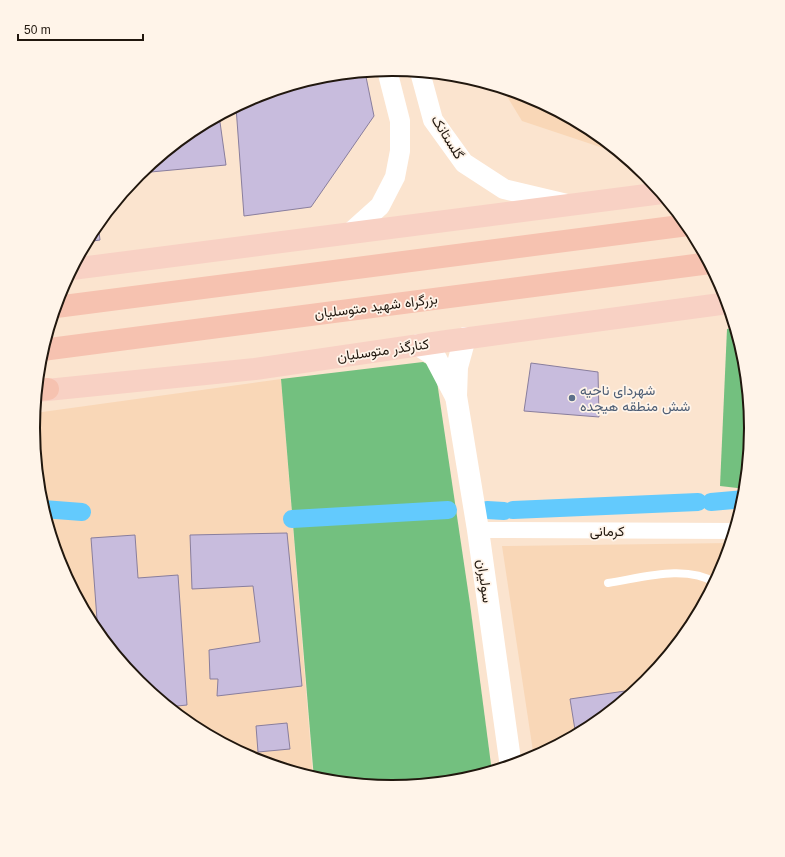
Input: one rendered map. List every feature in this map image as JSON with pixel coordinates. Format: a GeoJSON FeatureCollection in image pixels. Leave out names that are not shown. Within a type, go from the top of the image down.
{"type":"FeatureCollection","features":[{"type":"Feature","properties":{"kind":"highway"},"geometry":{"type":"LineString","coordinates":[[62,306],[681,226]]}},
{"type":"Feature","properties":{"kind":"highway","name":"بزرگراه شهید متوسلیان"},"geometry":{"type":"LineString","coordinates":[[49,349],[704,264]]}},
{"type":"Feature","properties":{"kind":"main road"},"geometry":{"type":"LineString","coordinates":[[79,268],[566,204],[656,194]]}},
{"type":"Feature","properties":{"kind":"main road","name":"کنارگذر متوسلیان"},"geometry":{"type":"LineString","coordinates":[[42,390],[255,369],[464,338],[722,304]]}},
{"type":"Feature","properties":{"kind":"main road"},"geometry":{"type":"LineString","coordinates":[[456,396],[457,368],[464,338]]}},
{"type":"Feature","properties":{"kind":"main road"},"geometry":{"type":"LineString","coordinates":[[418,345],[434,355],[456,396]]}},
{"type":"Feature","properties":{"kind":"main road","name":"سولیران"},"geometry":{"type":"LineString","coordinates":[[456,396],[478,530],[510,760]]}},
{"type":"Feature","properties":{"kind":"street"},"geometry":{"type":"LineString","coordinates":[[351,232],[380,206],[395,177],[400,151],[400,121],[389,76]]}},
{"type":"Feature","properties":{"kind":"street","name":"گلستانک"},"geometry":{"type":"LineString","coordinates":[[421,77],[433,120],[464,163],[504,190],[566,204]]}},
{"type":"Feature","properties":{"kind":"street","name":"کرمانی"},"geometry":{"type":"LineString","coordinates":[[478,530],[730,531]]}},
{"type":"Feature","properties":{"kind":"lane"},"geometry":{"type":"LineString","coordinates":[[608,583],[676,573],[698,574],[711,580]]}},
{"type":"Feature","properties":{"kind":"shaded area"},"geometry":{"type":"Polygon","coordinates":[[[506,95],[548,112],[569,123],[605,148],[603,148],[522,121],[506,95]]]}},
{"type":"Feature","properties":{"kind":"shaded area"},"geometry":{"type":"Polygon","coordinates":[[[281,379],[312,771],[279,762],[237,745],[197,722],[160,694],[127,661],[113,643],[87,605],[76,584],[52,520],[43,475],[40,428],[41,412],[281,379]]]}},
{"type":"Feature","properties":{"kind":"shaded area"},"geometry":{"type":"Polygon","coordinates":[[[726,543],[709,584],[698,605],[686,624],[658,661],[625,694],[588,722],[569,734],[533,751],[502,546],[726,543]]]}},
{"type":"Feature","properties":{"kind":"green space"},"geometry":{"type":"Polygon","coordinates":[[[727,329],[730,329],[733,337],[742,382],[744,405],[744,452],[740,488],[720,486],[727,329]]]}},
{"type":"Feature","properties":{"kind":"green space"},"geometry":{"type":"Polygon","coordinates":[[[423,362],[435,368],[470,604],[491,767],[439,778],[392,781],[346,778],[313,772],[281,379],[423,362]]]}},
{"type":"Feature","properties":{"kind":"building"},"geometry":{"type":"Polygon","coordinates":[[[366,77],[374,116],[311,207],[244,216],[236,112],[301,88],[346,79],[366,77]]]}},
{"type":"Feature","properties":{"kind":"building"},"geometry":{"type":"Polygon","coordinates":[[[220,121],[226,165],[150,172],[197,135],[220,121]]]}},
{"type":"Feature","properties":{"kind":"building"},"geometry":{"type":"Polygon","coordinates":[[[99,233],[100,240],[94,241],[99,233]]]}},
{"type":"Feature","properties":{"kind":"building"},"geometry":{"type":"Polygon","coordinates":[[[531,363],[598,372],[599,417],[524,411],[531,363]]]}},
{"type":"Feature","properties":{"kind":"building"},"geometry":{"type":"Polygon","coordinates":[[[287,533],[302,686],[217,696],[218,679],[210,679],[209,650],[260,642],[253,586],[192,589],[190,535],[287,533]]]}},
{"type":"Feature","properties":{"kind":"building"},"geometry":{"type":"Polygon","coordinates":[[[135,535],[138,578],[178,575],[187,705],[176,706],[160,694],[127,661],[97,621],[91,538],[135,535]]]}},
{"type":"Feature","properties":{"kind":"building"},"geometry":{"type":"Polygon","coordinates":[[[629,690],[575,730],[570,699],[629,690]]]}},
{"type":"Feature","properties":{"kind":"building"},"geometry":{"type":"Polygon","coordinates":[[[287,723],[290,749],[258,752],[256,726],[287,723]]]}},
{"type":"Feature","properties":{"kind":"waterway"},"geometry":{"type":"LineString","coordinates":[[711,502],[737,500]]}},
{"type":"Feature","properties":{"kind":"waterway"},"geometry":{"type":"LineString","coordinates":[[513,510],[698,502]]}},
{"type":"Feature","properties":{"kind":"waterway"},"geometry":{"type":"LineString","coordinates":[[50,510],[82,512]]}},
{"type":"Feature","properties":{"kind":"waterway"},"geometry":{"type":"LineString","coordinates":[[292,519],[448,510]]}},
{"type":"Feature","properties":{"kind":"waterway"},"geometry":{"type":"LineString","coordinates":[[487,510],[504,511]]}},
{"type":"Feature","properties":{"kind":"place","name":"شهردای ناحیه شش منطقه هیجده"},"geometry":{"type":"Point","coordinates":[572,398]}}]}
